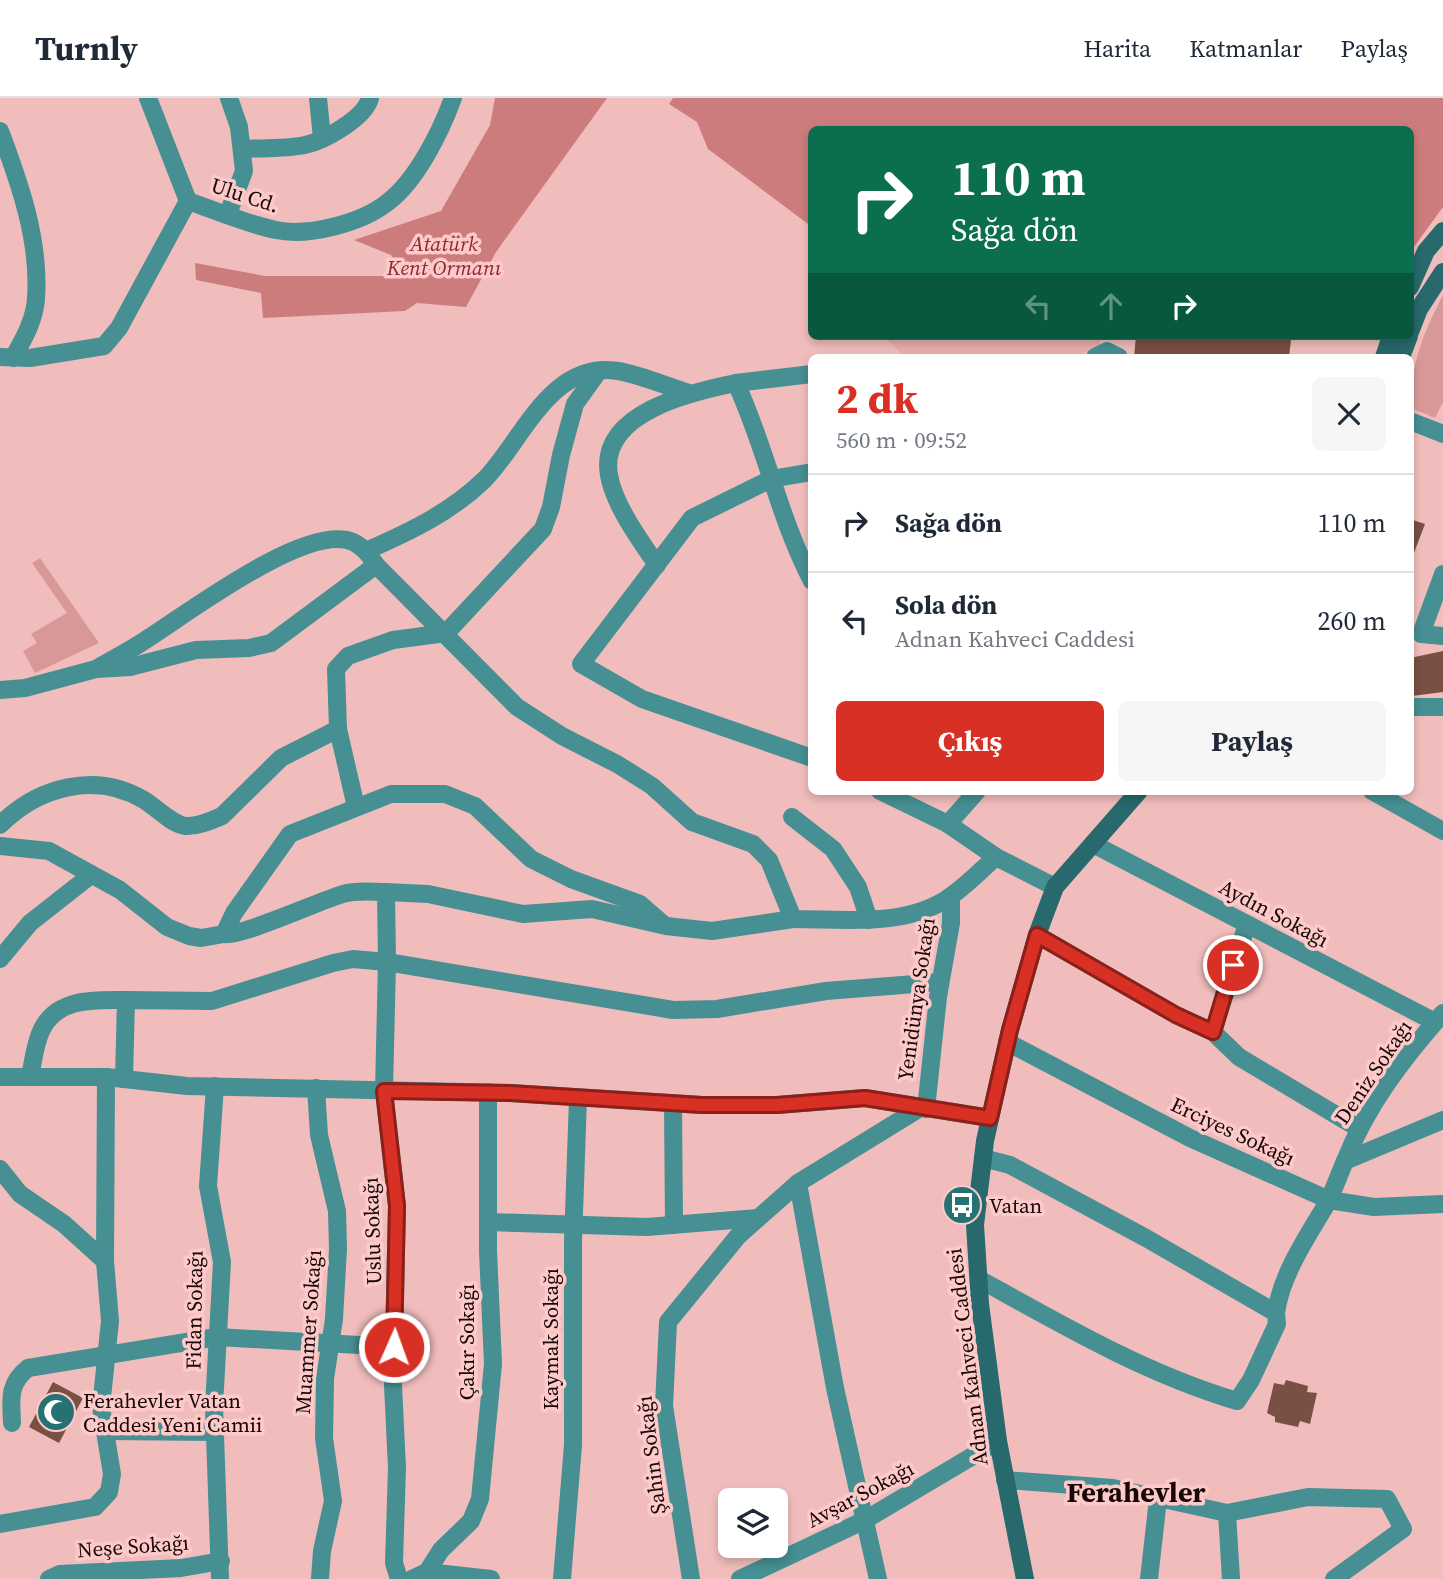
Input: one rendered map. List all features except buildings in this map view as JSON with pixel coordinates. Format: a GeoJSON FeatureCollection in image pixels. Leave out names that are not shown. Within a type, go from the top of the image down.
{"type":"FeatureCollection","features":[{"type":"Feature","properties":{"kind":"main road"},"geometry":{"type":"LineString","coordinates":[[1414,278],[1426,251],[1443,231]]}},
{"type":"Feature","properties":{"kind":"main road"},"geometry":{"type":"LineString","coordinates":[[1414,323],[1419,309],[1443,272]]}},
{"type":"Feature","properties":{"kind":"main road","name":"Adnan Kahveci Caddesi"},"geometry":{"type":"LineString","coordinates":[[1025,1579],[998,1441],[979,1279],[975,1225],[984,1158],[1007,1042],[1037,935],[1055,887],[1136,795]]}},
{"type":"Feature","properties":{"kind":"street"},"geometry":{"type":"LineString","coordinates":[[148,98],[188,201]]}},
{"type":"Feature","properties":{"kind":"street"},"geometry":{"type":"LineString","coordinates":[[228,214],[244,171],[243,149],[229,98]]}},
{"type":"Feature","properties":{"kind":"street"},"geometry":{"type":"LineString","coordinates":[[318,98],[322,138]]}},
{"type":"Feature","properties":{"kind":"street"},"geometry":{"type":"LineString","coordinates":[[243,149],[305,145],[352,121],[369,103],[370,98]]}},
{"type":"Feature","properties":{"kind":"street","name":"Ulu Cd."},"geometry":{"type":"LineString","coordinates":[[7,358],[104,346],[118,328],[188,201],[277,230],[315,232],[362,216],[388,203],[411,177],[443,127],[453,98]]}},
{"type":"Feature","properties":{"kind":"street"},"geometry":{"type":"LineString","coordinates":[[0,131],[8,177],[33,238],[36,300],[30,324],[7,358]]}},
{"type":"Feature","properties":{"kind":"street"},"geometry":{"type":"LineString","coordinates":[[0,690],[25,688],[96,669],[130,667],[196,650],[249,648],[271,643],[371,558],[430,522],[485,480],[554,390],[588,373],[616,370],[690,393]]}},
{"type":"Feature","properties":{"kind":"street"},"geometry":{"type":"LineString","coordinates":[[356,807],[338,729],[336,670],[348,656],[393,640],[446,633],[543,528],[551,507],[575,404],[598,372]]}},
{"type":"Feature","properties":{"kind":"street"},"geometry":{"type":"LineString","coordinates":[[657,565],[632,528],[609,476],[608,454],[615,438],[627,424],[675,397],[736,383],[808,374]]}},
{"type":"Feature","properties":{"kind":"street"},"geometry":{"type":"LineString","coordinates":[[736,383],[752,419],[789,532],[808,573]]}},
{"type":"Feature","properties":{"kind":"street"},"geometry":{"type":"LineString","coordinates":[[1414,423],[1443,434]]}},
{"type":"Feature","properties":{"kind":"street"},"geometry":{"type":"LineString","coordinates":[[808,473],[771,479],[692,518],[581,664],[642,699],[808,757]]}},
{"type":"Feature","properties":{"kind":"street"},"geometry":{"type":"LineString","coordinates":[[96,669],[148,639],[221,587],[263,564],[324,540],[352,541],[517,707],[562,736],[617,764],[652,786],[692,822],[753,844],[769,860],[793,919]]}},
{"type":"Feature","properties":{"kind":"street"},"geometry":{"type":"LineString","coordinates":[[1443,574],[1421,634],[1443,636]]}},
{"type":"Feature","properties":{"kind":"street"},"geometry":{"type":"LineString","coordinates":[[1414,707],[1443,707]]}},
{"type":"Feature","properties":{"kind":"street"},"geometry":{"type":"LineString","coordinates":[[0,825],[14,811],[64,787],[106,785],[142,799],[176,823],[188,826],[209,821],[222,816],[281,758],[338,729]]}},
{"type":"Feature","properties":{"kind":"street"},"geometry":{"type":"LineString","coordinates":[[224,934],[234,913],[290,834],[391,794],[445,793],[475,806],[531,859],[571,879],[640,904],[666,926]]}},
{"type":"Feature","properties":{"kind":"street"},"geometry":{"type":"LineString","coordinates":[[888,795],[948,824],[996,857],[1055,887]]}},
{"type":"Feature","properties":{"kind":"street"},"geometry":{"type":"LineString","coordinates":[[948,824],[973,795]]}},
{"type":"Feature","properties":{"kind":"street"},"geometry":{"type":"LineString","coordinates":[[1379,795],[1443,831]]}},
{"type":"Feature","properties":{"kind":"street"},"geometry":{"type":"LineString","coordinates":[[792,817],[833,849],[858,887],[869,920]]}},
{"type":"Feature","properties":{"kind":"street","name":"Aydın Sokağı"},"geometry":{"type":"LineString","coordinates":[[1093,844],[1247,924],[1439,1017]]}},
{"type":"Feature","properties":{"kind":"street"},"geometry":{"type":"LineString","coordinates":[[0,846],[49,851],[120,890],[167,927],[201,938],[246,931],[346,893],[428,894],[523,914],[592,909],[666,926],[712,930],[793,919],[869,920],[904,915],[938,904],[996,857]]}},
{"type":"Feature","properties":{"kind":"street"},"geometry":{"type":"LineString","coordinates":[[0,959],[30,922],[91,875]]}},
{"type":"Feature","properties":{"kind":"street","name":"Uslu Sokağı"},"geometry":{"type":"LineString","coordinates":[[386,892],[384,1091],[397,1206],[393,1385],[397,1468],[394,1563],[399,1579]]}},
{"type":"Feature","properties":{"kind":"street","name":"Yenidünya Sokağı"},"geometry":{"type":"LineString","coordinates":[[923,1108],[951,923],[951,896]]}},
{"type":"Feature","properties":{"kind":"street"},"geometry":{"type":"LineString","coordinates":[[1213,1032],[1247,924]]}},
{"type":"Feature","properties":{"kind":"street"},"geometry":{"type":"LineString","coordinates":[[1037,935],[1176,1015],[1213,1032],[1239,1056],[1358,1128]]}},
{"type":"Feature","properties":{"kind":"street"},"geometry":{"type":"LineString","coordinates":[[30,1077],[40,1033],[55,1013],[77,1001],[212,1002],[353,959],[387,962],[673,1010],[717,1009],[826,991],[940,982]]}},
{"type":"Feature","properties":{"kind":"street"},"geometry":{"type":"LineString","coordinates":[[0,1524],[95,1507],[109,1492],[112,1474],[101,1407],[110,1321],[105,1261],[115,1078],[126,1000]]}},
{"type":"Feature","properties":{"kind":"street","name":"Deniz Sokağı"},"geometry":{"type":"LineString","coordinates":[[1329,1200],[1358,1128],[1400,1065],[1439,1017]]}},
{"type":"Feature","properties":{"kind":"street","name":"Erciyes Sokağı"},"geometry":{"type":"LineString","coordinates":[[1007,1042],[1190,1139],[1329,1200],[1374,1207],[1443,1205]]}},
{"type":"Feature","properties":{"kind":"street"},"geometry":{"type":"LineString","coordinates":[[0,1077],[115,1078],[215,1086],[488,1092],[673,1104],[777,1105],[865,1098],[990,1118]]}},
{"type":"Feature","properties":{"kind":"street","name":"Fidan Sokağı"},"geometry":{"type":"LineString","coordinates":[[215,1086],[208,1186],[222,1262],[215,1432],[220,1570]]}},
{"type":"Feature","properties":{"kind":"street","name":"Muammer Sokağı"},"geometry":{"type":"LineString","coordinates":[[316,1088],[319,1135],[337,1211],[338,1249],[325,1379],[324,1438],[333,1501],[322,1551],[320,1579]]}},
{"type":"Feature","properties":{"kind":"street","name":"Çakır Sokağı"},"geometry":{"type":"LineString","coordinates":[[419,1576],[471,1521],[481,1499],[493,1364],[488,1222],[488,1092]]}},
{"type":"Feature","properties":{"kind":"street","name":"Kaymak Sokağı"},"geometry":{"type":"LineString","coordinates":[[562,1579],[573,1445],[573,1223],[578,1098]]}},
{"type":"Feature","properties":{"kind":"street"},"geometry":{"type":"LineString","coordinates":[[673,1104],[674,1225]]}},
{"type":"Feature","properties":{"kind":"street","name":"Şahin Sokağı"},"geometry":{"type":"LineString","coordinates":[[691,1579],[664,1406],[668,1322],[737,1236],[798,1184],[923,1108]]}},
{"type":"Feature","properties":{"kind":"street"},"geometry":{"type":"LineString","coordinates":[[1345,1161],[1443,1120]]}},
{"type":"Feature","properties":{"kind":"street"},"geometry":{"type":"LineString","coordinates":[[984,1158],[1010,1165],[1146,1238],[1276,1313]]}},
{"type":"Feature","properties":{"kind":"street"},"geometry":{"type":"LineString","coordinates":[[0,1169],[20,1194],[64,1224],[105,1261]]}},
{"type":"Feature","properties":{"kind":"street"},"geometry":{"type":"LineString","coordinates":[[798,1184],[835,1388],[878,1579]]}},
{"type":"Feature","properties":{"kind":"street"},"geometry":{"type":"LineString","coordinates":[[979,1279],[1188,1387],[1237,1401],[1251,1380],[1277,1324],[1278,1300],[1302,1247],[1329,1200]]}},
{"type":"Feature","properties":{"kind":"street"},"geometry":{"type":"LineString","coordinates":[[488,1222],[647,1227],[758,1218]]}},
{"type":"Feature","properties":{"kind":"street"},"geometry":{"type":"LineString","coordinates":[[12,1423],[11,1388],[16,1378],[28,1368],[217,1337],[394,1347]]}},
{"type":"Feature","properties":{"kind":"street"},"geometry":{"type":"LineString","coordinates":[[105,1431],[150,1429],[215,1432]]}},
{"type":"Feature","properties":{"kind":"street","name":"Avşar Sokağı"},"geometry":{"type":"LineString","coordinates":[[740,1579],[865,1520],[998,1441]]}},
{"type":"Feature","properties":{"kind":"street"},"geometry":{"type":"LineString","coordinates":[[1005,1480],[1113,1488],[1227,1513],[1308,1497],[1387,1499],[1403,1529],[1334,1579]]}},
{"type":"Feature","properties":{"kind":"street"},"geometry":{"type":"LineString","coordinates":[[1149,1579],[1158,1499]]}},
{"type":"Feature","properties":{"kind":"street"},"geometry":{"type":"LineString","coordinates":[[1227,1513],[1231,1579]]}},
{"type":"Feature","properties":{"kind":"street"},"geometry":{"type":"LineString","coordinates":[[0,1538],[18,1522]]}},
{"type":"Feature","properties":{"kind":"street","name":"Neşe Sokağı"},"geometry":{"type":"LineString","coordinates":[[50,1579],[60,1574],[117,1575],[181,1568],[220,1570]]}},
{"type":"Feature","properties":{"kind":"street"},"geometry":{"type":"LineString","coordinates":[[419,1576],[491,1579]]}},
{"type":"Feature","properties":{"kind":"shaded area"},"geometry":{"type":"Polygon","coordinates":[[[1443,295],[1443,402],[1435,418],[1414,409],[1415,363],[1429,323],[1443,295]]]}},
{"type":"Feature","properties":{"kind":"shaded area"},"geometry":{"type":"Polygon","coordinates":[[[888,340],[1100,340],[1100,345],[1080,354],[901,354],[888,340]]]}},
{"type":"Feature","properties":{"kind":"shaded area"},"geometry":{"type":"Polygon","coordinates":[[[40,558],[99,643],[35,673],[23,651],[37,643],[31,634],[67,613],[32,563],[40,558]]]}},
{"type":"Feature","properties":{"kind":"green space","name":"Atatürk Kent Ormanı"},"geometry":{"type":"Polygon","coordinates":[[[495,98],[607,98],[496,252],[466,307],[417,303],[405,311],[263,318],[261,293],[196,280],[195,263],[265,276],[404,276],[391,255],[354,240],[441,211],[490,125],[495,98]]]}},
{"type":"Feature","properties":{"kind":"green space"},"geometry":{"type":"Polygon","coordinates":[[[673,98],[1443,98],[1443,207],[1414,247],[1414,126],[808,126],[808,224],[708,149],[697,122],[669,104],[673,98]]]}},
{"type":"Feature","properties":{"kind":"place","name":"Vatan"},"geometry":{"type":"Point","coordinates":[962,1205]}},
{"type":"Feature","properties":{"kind":"place","name":"Ferahevler Vatan Caddesi Yeni Camii"},"geometry":{"type":"Point","coordinates":[56,1412]}},
{"type":"Feature","properties":{"kind":"district","name":"Ferahevler"},"geometry":{"type":"Point","coordinates":[1136,1492]}},
{"type":"Feature","properties":{"kind":"route"},"geometry":{"type":"LineString","coordinates":[[394,1347],[397,1206],[384,1091],[510,1093],[702,1105],[777,1105],[865,1098],[990,1118],[1010,1030],[1037,935],[1176,1015],[1213,1032],[1233,965]]}}]}
